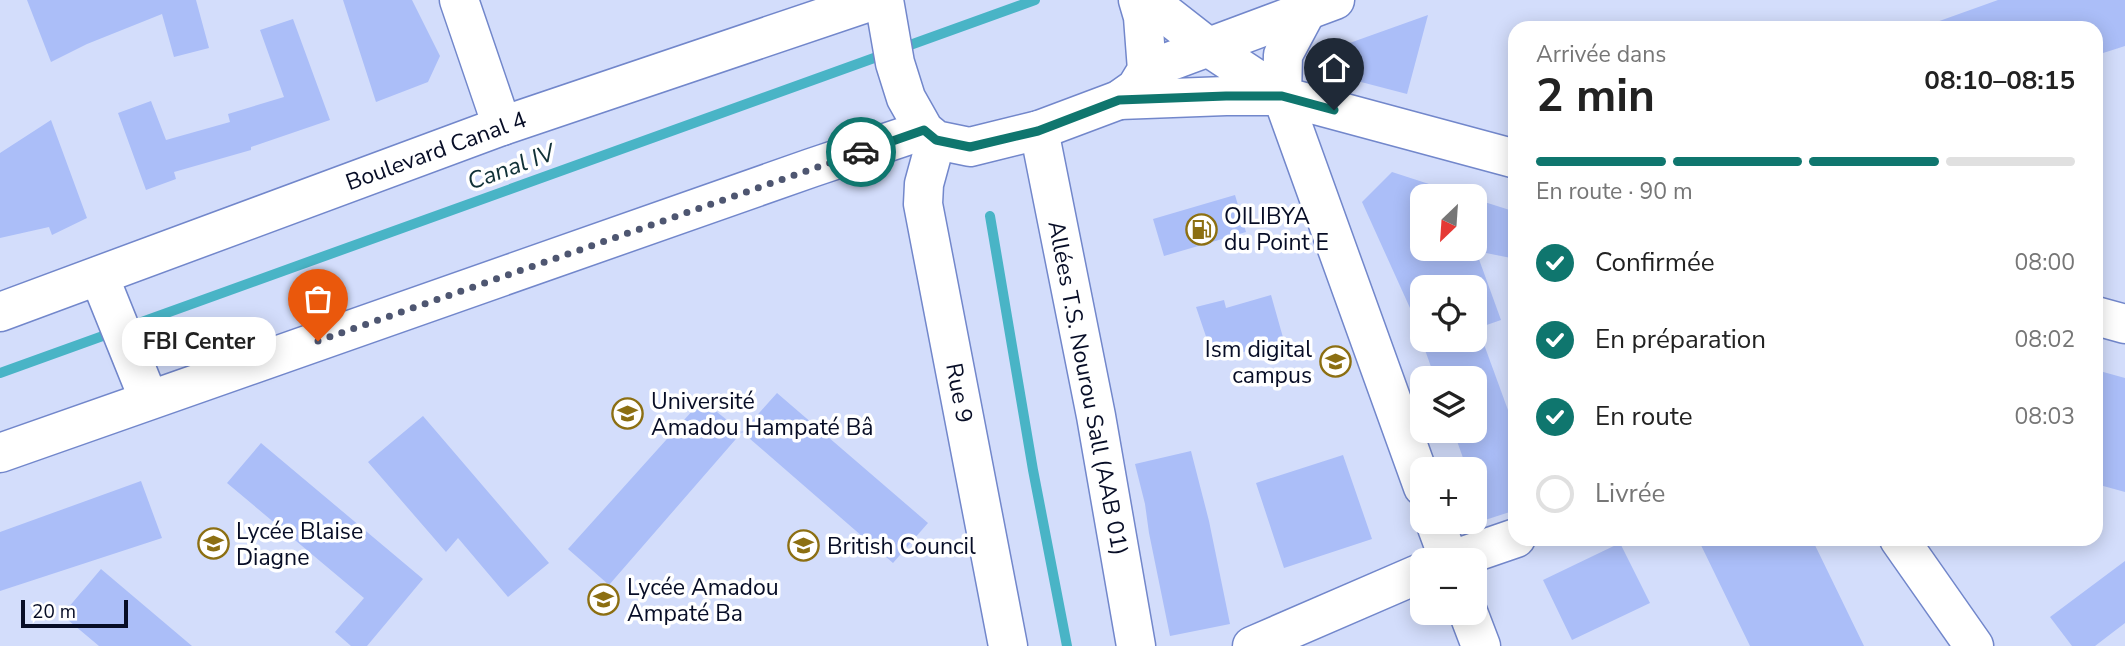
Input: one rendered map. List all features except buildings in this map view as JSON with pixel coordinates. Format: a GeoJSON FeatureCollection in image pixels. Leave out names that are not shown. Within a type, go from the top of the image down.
{"type":"FeatureCollection","features":[{"type":"Feature","properties":{"kind":"street"},"geometry":{"type":"LineString","coordinates":[[459,0],[502,125]]}},
{"type":"Feature","properties":{"kind":"street","name":"Boulevard Canal 4"},"geometry":{"type":"LineString","coordinates":[[0,312],[502,125],[875,0]]}},
{"type":"Feature","properties":{"kind":"street"},"geometry":{"type":"LineString","coordinates":[[884,0],[898,75],[906,98],[930,135]]}},
{"type":"Feature","properties":{"kind":"street"},"geometry":{"type":"LineString","coordinates":[[0,453],[811,168],[930,135],[970,147],[1038,131],[1119,100],[1136,88],[1147,70],[1143,17],[1138,0]]}},
{"type":"Feature","properties":{"kind":"street"},"geometry":{"type":"LineString","coordinates":[[1147,0],[1208,47],[1282,96]]}},
{"type":"Feature","properties":{"kind":"street"},"geometry":{"type":"LineString","coordinates":[[1147,70],[1321,5]]}},
{"type":"Feature","properties":{"kind":"street"},"geometry":{"type":"LineString","coordinates":[[1321,5],[1283,55],[1282,96],[1412,457]]}},
{"type":"Feature","properties":{"kind":"street"},"geometry":{"type":"LineString","coordinates":[[1119,100],[1282,96],[1508,157]]}},
{"type":"Feature","properties":{"kind":"street","name":"Allées T.S. Nourou Sall (AAB 01)"},"geometry":{"type":"LineString","coordinates":[[1038,131],[1096,416],[1136,646]]}},
{"type":"Feature","properties":{"kind":"street","name":"Rue 9"},"geometry":{"type":"LineString","coordinates":[[930,135],[923,204],[997,637]]}},
{"type":"Feature","properties":{"kind":"street"},"geometry":{"type":"LineString","coordinates":[[99,276],[149,400]]}},
{"type":"Feature","properties":{"kind":"street"},"geometry":{"type":"LineString","coordinates":[[2103,318],[2125,324]]}},
{"type":"Feature","properties":{"kind":"street"},"geometry":{"type":"LineString","coordinates":[[1486,548],[1508,541]]}},
{"type":"Feature","properties":{"kind":"street"},"geometry":{"type":"LineString","coordinates":[[1904,546],[1974,646]]}},
{"type":"Feature","properties":{"kind":"street"},"geometry":{"type":"LineString","coordinates":[[1252,646],[1410,578]]}},
{"type":"Feature","properties":{"kind":"street"},"geometry":{"type":"LineString","coordinates":[[1473,625],[1481,646]]}},
{"type":"Feature","properties":{"kind":"waterway","name":"Canal IV"},"geometry":{"type":"LineString","coordinates":[[0,373],[1035,0]]}},
{"type":"Feature","properties":{"kind":"waterway"},"geometry":{"type":"LineString","coordinates":[[990,216],[1033,470],[1067,646]]}},
{"type":"Feature","properties":{"kind":"way so far"},"geometry":{"type":"LineString","coordinates":[[318,341],[861,152]]}},
{"type":"Feature","properties":{"kind":"place","name":"OILIBYA du Point E"},"geometry":{"type":"Point","coordinates":[1201,229]}},
{"type":"Feature","properties":{"kind":"place","name":"FBI Center"},"geometry":{"type":"Point","coordinates":[318,341]}},
{"type":"Feature","properties":{"kind":"place","name":"Ism digital campus"},"geometry":{"type":"Point","coordinates":[1335,362]}},
{"type":"Feature","properties":{"kind":"place","name":"Université Amadou Hampaté Bâ"},"geometry":{"type":"Point","coordinates":[628,414]}},
{"type":"Feature","properties":{"kind":"place","name":"Lycée Blaise Diagne"},"geometry":{"type":"Point","coordinates":[213,544]}},
{"type":"Feature","properties":{"kind":"place","name":"British Council"},"geometry":{"type":"Point","coordinates":[804,546]}},
{"type":"Feature","properties":{"kind":"place","name":"Lycée Amadou Ampaté Ba"},"geometry":{"type":"Point","coordinates":[604,600]}},
{"type":"Feature","properties":{"kind":"route"},"geometry":{"type":"LineString","coordinates":[[861,152],[924,130],[936,140],[970,147],[1038,131],[1119,100],[1282,96],[1334,110]]}}]}
